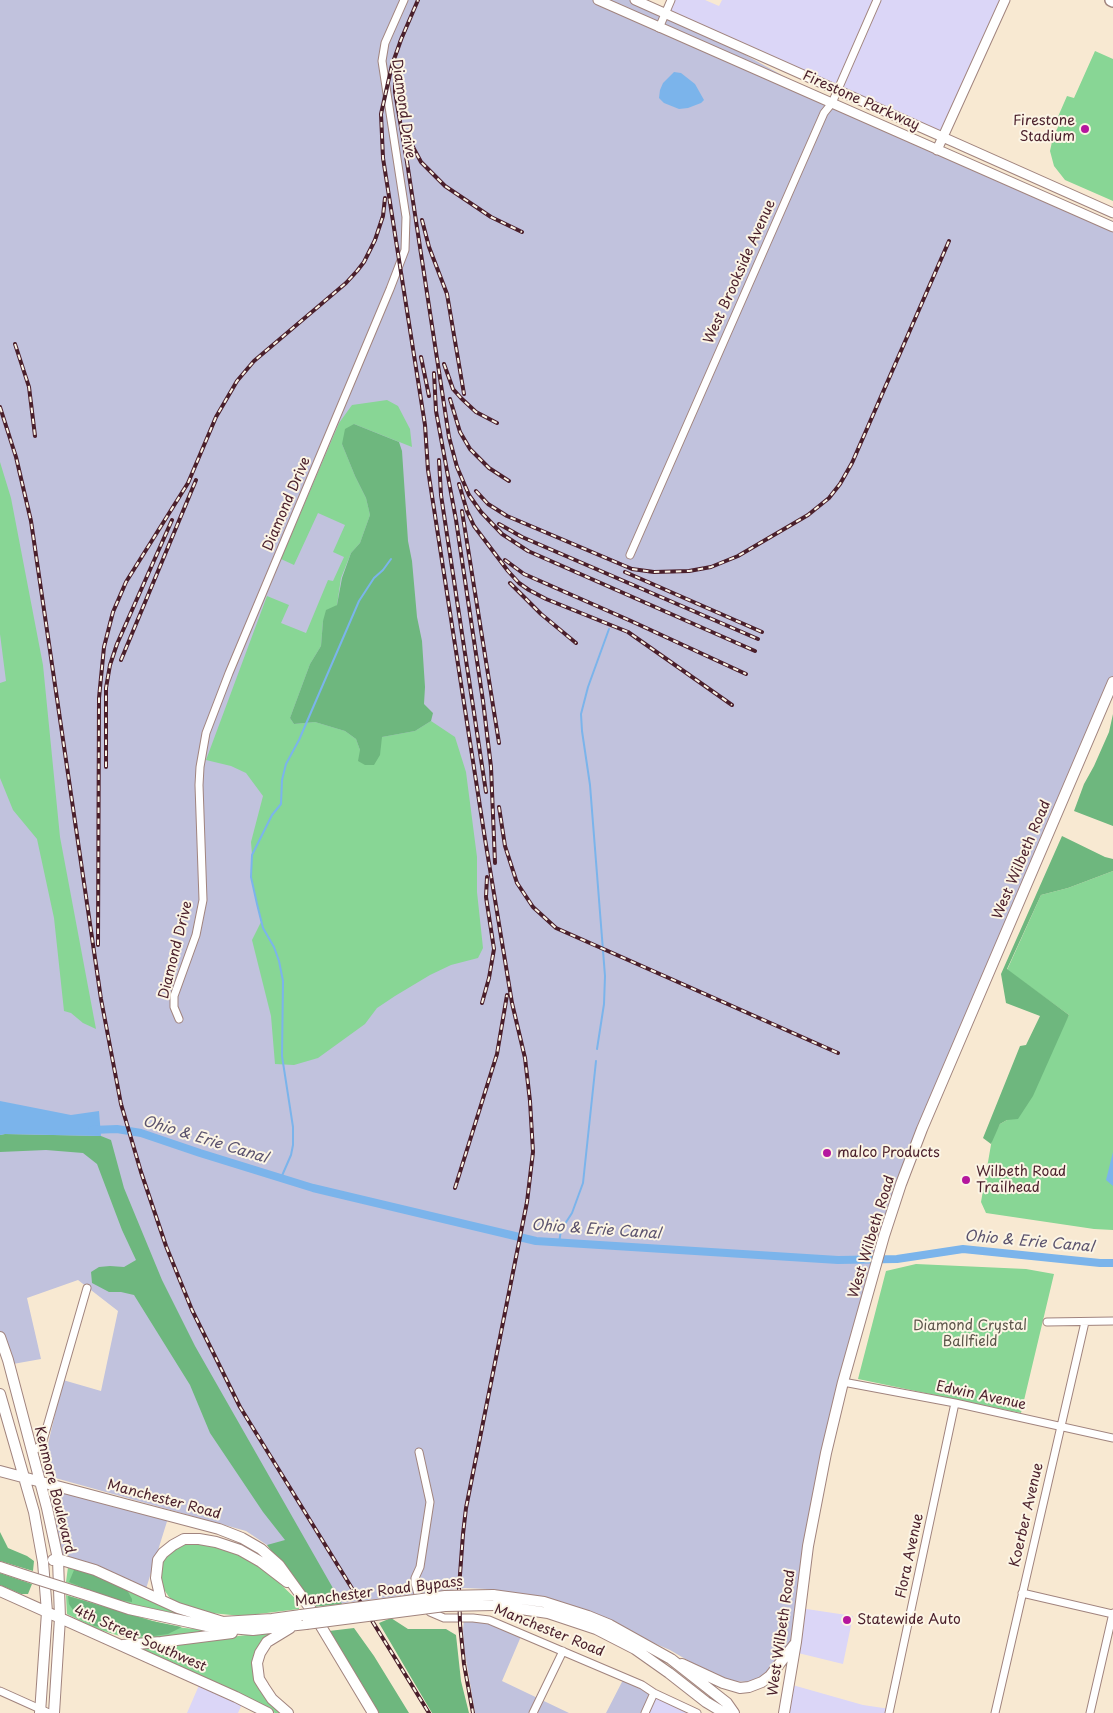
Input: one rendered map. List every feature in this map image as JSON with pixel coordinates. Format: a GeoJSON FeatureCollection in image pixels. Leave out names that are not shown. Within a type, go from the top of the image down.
{"type":"FeatureCollection","features":[{"type":"Feature","properties":{"kind":"main road","name":"West Wilbeth Road"},"geometry":{"type":"LineString","coordinates":[[784,1713],[796,1642],[808,1546],[826,1453],[842,1382],[901,1184],[922,1129],[1113,682]]}},
{"type":"Feature","properties":{"kind":"main road","name":"Kenmore Boulevard"},"geometry":{"type":"LineString","coordinates":[[0,1337],[8,1360],[40,1482],[58,1560],[60,1618],[54,1713]]}},
{"type":"Feature","properties":{"kind":"main road","name":"Kenmore Boulevard"},"geometry":{"type":"LineString","coordinates":[[0,1394],[22,1477],[34,1512],[43,1562],[47,1612],[43,1712]]}},
{"type":"Feature","properties":{"kind":"main road","name":"Manchester Road"},"geometry":{"type":"LineString","coordinates":[[0,1471],[229,1532],[252,1544],[273,1559],[296,1589],[316,1618],[373,1713]]}},
{"type":"Feature","properties":{"kind":"main road"},"geometry":{"type":"LineString","coordinates":[[161,1600],[156,1578],[158,1560],[163,1553],[184,1539],[216,1542],[240,1550],[260,1562],[296,1589]]}},
{"type":"Feature","properties":{"kind":"main road"},"geometry":{"type":"LineString","coordinates":[[43,1562],[58,1560],[111,1576],[178,1608],[223,1622]]}},
{"type":"Feature","properties":{"kind":"main road","name":"Manchester Road Bypass"},"geometry":{"type":"LineString","coordinates":[[0,1567],[129,1609],[207,1626],[253,1630],[293,1626],[304,1620]]}},
{"type":"Feature","properties":{"kind":"main road","name":"4th Street Southwest"},"geometry":{"type":"LineString","coordinates":[[0,1591],[268,1713]]}},
{"type":"Feature","properties":{"kind":"main road","name":"Manchester Road Bypass"},"geometry":{"type":"LineString","coordinates":[[174,1620],[223,1622],[272,1619],[304,1620],[445,1596],[544,1602],[588,1616],[636,1638],[670,1660],[727,1703],[734,1713]]}},
{"type":"Feature","properties":{"kind":"main road","name":"Manchester Road Bypass"},"geometry":{"type":"LineString","coordinates":[[493,1600],[548,1613],[596,1629],[635,1649],[706,1702],[720,1711],[729,1713]]}},
{"type":"Feature","properties":{"kind":"main road"},"geometry":{"type":"LineString","coordinates":[[288,1713],[272,1699],[264,1687],[260,1679],[257,1662],[267,1642],[293,1626]]}},
{"type":"Feature","properties":{"kind":"main road"},"geometry":{"type":"LineString","coordinates":[[122,1645],[253,1630]]}},
{"type":"Feature","properties":{"kind":"main road"},"geometry":{"type":"LineString","coordinates":[[670,1660],[723,1683],[740,1688],[750,1687],[762,1682],[774,1673],[796,1642]]}},
{"type":"Feature","properties":{"kind":"street","name":"Firestone Parkway"},"geometry":{"type":"LineString","coordinates":[[598,0],[1113,227]]}},
{"type":"Feature","properties":{"kind":"street","name":"Firestone Parkway"},"geometry":{"type":"LineString","coordinates":[[635,0],[1113,213]]}},
{"type":"Feature","properties":{"kind":"street"},"geometry":{"type":"LineString","coordinates":[[659,28],[672,0]]}},
{"type":"Feature","properties":{"kind":"street","name":"West Brookside Avenue"},"geometry":{"type":"LineString","coordinates":[[630,555],[824,113],[832,103],[878,0]]}},
{"type":"Feature","properties":{"kind":"street"},"geometry":{"type":"LineString","coordinates":[[937,150],[1005,0]]}},
{"type":"Feature","properties":{"kind":"street","name":"Diamond Drive"},"geometry":{"type":"LineString","coordinates":[[179,1019],[174,1007],[174,996],[196,936],[202,900],[199,786],[206,733],[405,250],[406,217],[382,61],[385,43],[403,1]]}},
{"type":"Feature","properties":{"kind":"street"},"geometry":{"type":"LineString","coordinates":[[32,1452],[42,1444],[87,1288]]}},
{"type":"Feature","properties":{"kind":"street"},"geometry":{"type":"LineString","coordinates":[[1047,1322],[1113,1321]]}},
{"type":"Feature","properties":{"kind":"street","name":"Koerber Avenue"},"geometry":{"type":"LineString","coordinates":[[994,1713],[1085,1322]]}},
{"type":"Feature","properties":{"kind":"street","name":"Edwin Avenue"},"geometry":{"type":"LineString","coordinates":[[842,1382],[955,1403],[1113,1438]]}},
{"type":"Feature","properties":{"kind":"street","name":"Flora Avenue"},"geometry":{"type":"LineString","coordinates":[[889,1713],[955,1403]]}},
{"type":"Feature","properties":{"kind":"street","name":"Manchester Road"},"geometry":{"type":"LineString","coordinates":[[419,1452],[430,1502],[420,1568],[415,1582],[418,1594],[426,1608],[434,1615],[444,1618],[489,1620],[642,1685],[654,1693],[697,1713]]}},
{"type":"Feature","properties":{"kind":"street"},"geometry":{"type":"LineString","coordinates":[[1022,1593],[1113,1614],[1090,1713]]}},
{"type":"Feature","properties":{"kind":"street"},"geometry":{"type":"LineString","coordinates":[[533,1713],[563,1651]]}},
{"type":"Feature","properties":{"kind":"street"},"geometry":{"type":"LineString","coordinates":[[0,1691],[43,1712]]}},
{"type":"Feature","properties":{"kind":"street"},"geometry":{"type":"LineString","coordinates":[[645,1713],[654,1693]]}},
{"type":"Feature","properties":{"kind":"shaded area"},"geometry":{"type":"Polygon","coordinates":[[[0,0],[635,0],[706,33],[832,103],[1113,227],[1113,681],[925,1122],[843,1382],[796,1642],[774,1673],[751,1682],[728,1681],[711,1674],[670,1650],[560,1603],[487,1589],[465,1588],[312,1607],[267,1545],[246,1531],[41,1474],[63,1380],[101,1391],[118,1311],[78,1280],[27,1298],[41,1359],[13,1364],[0,1334],[0,0]]]}},
{"type":"Feature","properties":{"kind":"shaded area"},"geometry":{"type":"Polygon","coordinates":[[[671,0],[705,0],[719,6],[722,0],[1005,0],[943,138],[665,15],[671,0]]]}},
{"type":"Feature","properties":{"kind":"shaded area"},"geometry":{"type":"Polygon","coordinates":[[[40,1482],[169,1515],[145,1592],[58,1559],[40,1482]]]}},
{"type":"Feature","properties":{"kind":"shaded area"},"geometry":{"type":"Polygon","coordinates":[[[800,1608],[853,1616],[843,1664],[794,1652],[800,1608]]]}},
{"type":"Feature","properties":{"kind":"shaded area"},"geometry":{"type":"Polygon","coordinates":[[[473,1618],[522,1634],[502,1681],[569,1713],[475,1713],[464,1648],[463,1630],[464,1619],[473,1618]]]}},
{"type":"Feature","properties":{"kind":"shaded area"},"geometry":{"type":"Polygon","coordinates":[[[624,1678],[654,1693],[645,1713],[606,1713],[624,1678]]]}},
{"type":"Feature","properties":{"kind":"shaded area"},"geometry":{"type":"Polygon","coordinates":[[[200,1683],[243,1702],[238,1713],[187,1713],[200,1683]]]}},
{"type":"Feature","properties":{"kind":"shaded area"},"geometry":{"type":"Polygon","coordinates":[[[789,1684],[863,1705],[890,1709],[889,1713],[784,1713],[789,1684]]]}},
{"type":"Feature","properties":{"kind":"shaded area"},"geometry":{"type":"Polygon","coordinates":[[[654,1693],[697,1713],[645,1713],[654,1693]]]}},
{"type":"Feature","properties":{"kind":"green space","name":"Firestone Stadium"},"geometry":{"type":"Polygon","coordinates":[[[1095,51],[1113,59],[1113,201],[1065,180],[1054,166],[1050,151],[1053,137],[1061,121],[1057,119],[1067,96],[1074,98],[1095,51]]]}},
{"type":"Feature","properties":{"kind":"green space"},"geometry":{"type":"Polygon","coordinates":[[[387,400],[398,406],[410,429],[412,447],[354,424],[342,444],[366,498],[370,515],[360,543],[351,553],[341,578],[337,605],[323,621],[321,646],[310,664],[290,718],[294,724],[315,722],[345,731],[356,739],[360,750],[382,737],[415,731],[431,721],[455,737],[466,772],[477,857],[477,892],[483,948],[478,958],[451,965],[430,975],[377,1008],[365,1024],[318,1058],[294,1065],[275,1064],[271,1016],[252,940],[261,922],[251,877],[251,842],[263,796],[246,773],[231,766],[206,760],[267,596],[289,605],[281,623],[306,633],[328,580],[333,581],[344,557],[333,552],[345,525],[318,513],[294,565],[281,559],[339,423],[352,405],[387,400]]]}},
{"type":"Feature","properties":{"kind":"green space"},"geometry":{"type":"Polygon","coordinates":[[[354,424],[399,442],[402,451],[408,541],[412,561],[417,617],[422,641],[425,687],[424,704],[433,713],[431,721],[415,731],[382,737],[380,755],[374,765],[365,765],[358,761],[360,750],[356,739],[345,731],[315,722],[294,724],[290,718],[310,664],[321,646],[326,610],[337,605],[342,578],[351,553],[360,543],[370,515],[366,498],[342,444],[345,429],[354,424]]]}},
{"type":"Feature","properties":{"kind":"green space"},"geometry":{"type":"Polygon","coordinates":[[[0,462],[11,498],[43,665],[60,837],[96,1029],[83,1023],[71,1013],[64,1011],[54,918],[37,839],[13,810],[0,778],[0,683],[6,681],[0,634],[0,462]]]}},
{"type":"Feature","properties":{"kind":"green space"},"geometry":{"type":"Polygon","coordinates":[[[1113,714],[1113,826],[1074,811],[1084,784],[1109,732],[1113,714]]]}},
{"type":"Feature","properties":{"kind":"green space"},"geometry":{"type":"Polygon","coordinates":[[[1062,836],[1113,859],[1113,871],[1068,888],[1041,895],[1007,969],[1069,1015],[1033,1096],[1018,1119],[1007,1120],[1000,1124],[991,1144],[983,1138],[1020,1046],[1026,1045],[1040,1016],[1006,1003],[1001,974],[1062,836]]]}},
{"type":"Feature","properties":{"kind":"green space"},"geometry":{"type":"Polygon","coordinates":[[[1113,871],[1113,1230],[1094,1229],[986,1213],[981,1202],[992,1139],[1000,1124],[1007,1120],[1069,1015],[1007,970],[1041,895],[1068,888],[1113,871]]]}},
{"type":"Feature","properties":{"kind":"green space"},"geometry":{"type":"Polygon","coordinates":[[[0,1135],[101,1136],[111,1140],[124,1188],[162,1280],[195,1346],[342,1604],[312,1607],[267,1545],[285,1540],[263,1512],[210,1433],[190,1385],[134,1295],[109,1292],[92,1283],[91,1272],[99,1267],[124,1267],[136,1260],[122,1230],[97,1164],[83,1153],[46,1150],[0,1152],[0,1135]]]}},
{"type":"Feature","properties":{"kind":"green space","name":"Diamond Crystal Ballfield"},"geometry":{"type":"Polygon","coordinates":[[[916,1264],[1026,1269],[1054,1274],[1021,1413],[858,1379],[886,1271],[916,1264]]]}},
{"type":"Feature","properties":{"kind":"green space"},"geometry":{"type":"Polygon","coordinates":[[[0,1532],[8,1548],[34,1561],[33,1571],[0,1561],[0,1532]]]}},
{"type":"Feature","properties":{"kind":"green space"},"geometry":{"type":"Polygon","coordinates":[[[193,1542],[225,1547],[252,1559],[299,1602],[299,1609],[242,1616],[211,1613],[179,1605],[169,1597],[161,1585],[160,1572],[162,1562],[168,1553],[182,1544],[193,1542]]]}},
{"type":"Feature","properties":{"kind":"green space"},"geometry":{"type":"Polygon","coordinates":[[[68,1567],[95,1572],[176,1611],[178,1614],[112,1600],[66,1582],[68,1567]]]}},
{"type":"Feature","properties":{"kind":"green space"},"geometry":{"type":"Polygon","coordinates":[[[74,1570],[84,1571],[127,1590],[132,1602],[112,1599],[69,1582],[74,1570]]]}},
{"type":"Feature","properties":{"kind":"green space"},"geometry":{"type":"Polygon","coordinates":[[[0,1573],[32,1584],[28,1594],[21,1594],[0,1585],[0,1573]]]}},
{"type":"Feature","properties":{"kind":"green space"},"geometry":{"type":"Polygon","coordinates":[[[66,1595],[173,1627],[219,1631],[142,1640],[130,1639],[97,1629],[67,1614],[66,1595]]]}},
{"type":"Feature","properties":{"kind":"green space"},"geometry":{"type":"Polygon","coordinates":[[[68,1596],[152,1621],[182,1627],[168,1634],[146,1637],[125,1631],[94,1626],[73,1610],[69,1604],[68,1596]]]}},
{"type":"Feature","properties":{"kind":"green space"},"geometry":{"type":"Polygon","coordinates":[[[391,1618],[408,1629],[446,1629],[456,1635],[461,1681],[469,1713],[432,1713],[379,1623],[391,1618]]]}},
{"type":"Feature","properties":{"kind":"green space"},"geometry":{"type":"Polygon","coordinates":[[[354,1628],[374,1656],[409,1713],[379,1713],[329,1631],[354,1628]]]}},
{"type":"Feature","properties":{"kind":"green space"},"geometry":{"type":"Polygon","coordinates":[[[274,1633],[257,1651],[262,1691],[266,1699],[282,1713],[275,1713],[218,1684],[138,1648],[274,1633]]]}},
{"type":"Feature","properties":{"kind":"water"},"geometry":{"type":"Polygon","coordinates":[[[674,72],[681,73],[695,84],[704,100],[701,103],[679,109],[664,103],[659,98],[663,83],[674,72]]]}},
{"type":"Feature","properties":{"kind":"water"},"geometry":{"type":"Polygon","coordinates":[[[0,1101],[71,1115],[99,1111],[101,1136],[0,1135],[0,1101]]]}},
{"type":"Feature","properties":{"kind":"water"},"geometry":{"type":"Polygon","coordinates":[[[1113,1152],[1113,1186],[1106,1180],[1113,1152]]]}},
{"type":"Feature","properties":{"kind":"waterway"},"geometry":{"type":"LineString","coordinates":[[281,1178],[291,1155],[293,1145],[293,1127],[282,1056],[283,981],[279,961],[274,947],[263,928],[257,904],[251,877],[252,855],[272,815],[281,804],[282,780],[286,764],[299,740],[359,601],[374,578],[391,559]]}},
{"type":"Feature","properties":{"kind":"waterway"},"geometry":{"type":"LineString","coordinates":[[597,1049],[604,1004],[605,976],[590,785],[581,714],[588,687],[609,629]]}},
{"type":"Feature","properties":{"kind":"waterway"},"geometry":{"type":"LineString","coordinates":[[559,1243],[561,1230],[572,1213],[583,1183],[596,1061]]}},
{"type":"Feature","properties":{"kind":"waterway","name":"Ohio & Erie Canal"},"geometry":{"type":"LineString","coordinates":[[92,1130],[117,1129],[141,1133],[313,1188],[536,1241],[838,1260],[897,1259],[963,1249],[1113,1263]]}},
{"type":"Feature","properties":{"kind":"railway"},"geometry":{"type":"LineString","coordinates":[[400,42],[418,0]]}},
{"type":"Feature","properties":{"kind":"railway"},"geometry":{"type":"LineString","coordinates":[[402,37],[392,65],[381,114],[383,158],[425,425],[428,470],[485,839],[512,1003],[525,1058],[533,1152],[527,1202],[466,1508],[463,1534],[459,1588],[460,1624],[464,1664],[473,1713]]}},
{"type":"Feature","properties":{"kind":"railway"},"geometry":{"type":"LineString","coordinates":[[395,72],[395,92],[408,168]]}},
{"type":"Feature","properties":{"kind":"railway"},"geometry":{"type":"LineString","coordinates":[[406,134],[421,162],[445,186],[491,217],[522,232]]}},
{"type":"Feature","properties":{"kind":"railway"},"geometry":{"type":"LineString","coordinates":[[407,162],[449,437],[457,467],[469,495],[481,512],[502,534],[528,551],[755,651]]}},
{"type":"Feature","properties":{"kind":"railway"},"geometry":{"type":"LineString","coordinates":[[98,945],[99,698],[104,647],[113,612],[126,582],[188,483],[216,417],[237,381],[254,361],[346,283],[357,271],[364,262],[375,240],[383,216],[385,198]]}},
{"type":"Feature","properties":{"kind":"railway"},"geometry":{"type":"LineString","coordinates":[[422,220],[429,247],[447,294],[464,394]]}},
{"type":"Feature","properties":{"kind":"railway"},"geometry":{"type":"LineString","coordinates":[[476,491],[488,504],[507,516],[632,569],[654,572],[689,571],[711,567],[738,556],[808,515],[829,498],[840,484],[852,463],[949,241]]}},
{"type":"Feature","properties":{"kind":"railway"},"geometry":{"type":"LineString","coordinates":[[15,344],[29,387],[35,436]]}},
{"type":"Feature","properties":{"kind":"railway"},"geometry":{"type":"LineString","coordinates":[[421,357],[429,396]]}},
{"type":"Feature","properties":{"kind":"railway"},"geometry":{"type":"LineString","coordinates":[[444,364],[453,389],[461,398],[476,412],[497,423]]}},
{"type":"Feature","properties":{"kind":"railway"},"geometry":{"type":"LineString","coordinates":[[434,373],[436,411],[456,520],[483,701],[491,767],[495,863]]}},
{"type":"Feature","properties":{"kind":"railway"},"geometry":{"type":"LineString","coordinates":[[450,399],[460,432],[470,449],[489,468],[509,481]]}},
{"type":"Feature","properties":{"kind":"railway"},"geometry":{"type":"LineString","coordinates":[[0,407],[16,457],[31,521],[101,999],[121,1104],[141,1172],[166,1246],[192,1310],[240,1407],[429,1713]]}},
{"type":"Feature","properties":{"kind":"railway"},"geometry":{"type":"LineString","coordinates":[[439,460],[441,495],[486,792]]}},
{"type":"Feature","properties":{"kind":"railway"},"geometry":{"type":"LineString","coordinates":[[121,660],[196,480]]}},
{"type":"Feature","properties":{"kind":"railway"},"geometry":{"type":"LineString","coordinates":[[459,484],[467,511],[474,526],[519,583],[546,599],[628,632],[732,705]]}},
{"type":"Feature","properties":{"kind":"railway"},"geometry":{"type":"LineString","coordinates":[[462,511],[499,743]]}},
{"type":"Feature","properties":{"kind":"railway"},"geometry":{"type":"LineString","coordinates":[[106,767],[106,688],[110,665],[117,644],[172,520]]}},
{"type":"Feature","properties":{"kind":"railway"},"geometry":{"type":"LineString","coordinates":[[499,524],[522,537],[758,639]]}},
{"type":"Feature","properties":{"kind":"railway"},"geometry":{"type":"LineString","coordinates":[[505,560],[524,574],[746,674]]}},
{"type":"Feature","properties":{"kind":"railway"},"geometry":{"type":"LineString","coordinates":[[625,572],[762,632]]}},
{"type":"Feature","properties":{"kind":"railway"},"geometry":{"type":"LineString","coordinates":[[510,583],[541,614],[576,643]]}},
{"type":"Feature","properties":{"kind":"railway"},"geometry":{"type":"LineString","coordinates":[[499,807],[505,846],[517,883],[533,907],[556,928],[838,1053]]}},
{"type":"Feature","properties":{"kind":"railway"},"geometry":{"type":"LineString","coordinates":[[482,1003],[494,949],[486,897],[487,877]]}},
{"type":"Feature","properties":{"kind":"railway"},"geometry":{"type":"LineString","coordinates":[[455,1188],[497,1054],[507,995]]}},
{"type":"Feature","properties":{"kind":"place","name":"Firestone Stadium"},"geometry":{"type":"Point","coordinates":[1085,129]}},
{"type":"Feature","properties":{"kind":"place","name":"malco Products"},"geometry":{"type":"Point","coordinates":[827,1153]}},
{"type":"Feature","properties":{"kind":"place","name":"Wilbeth Road Trailhead"},"geometry":{"type":"Point","coordinates":[966,1180]}},
{"type":"Feature","properties":{"kind":"place","name":"Statewide Auto"},"geometry":{"type":"Point","coordinates":[847,1620]}}]}
